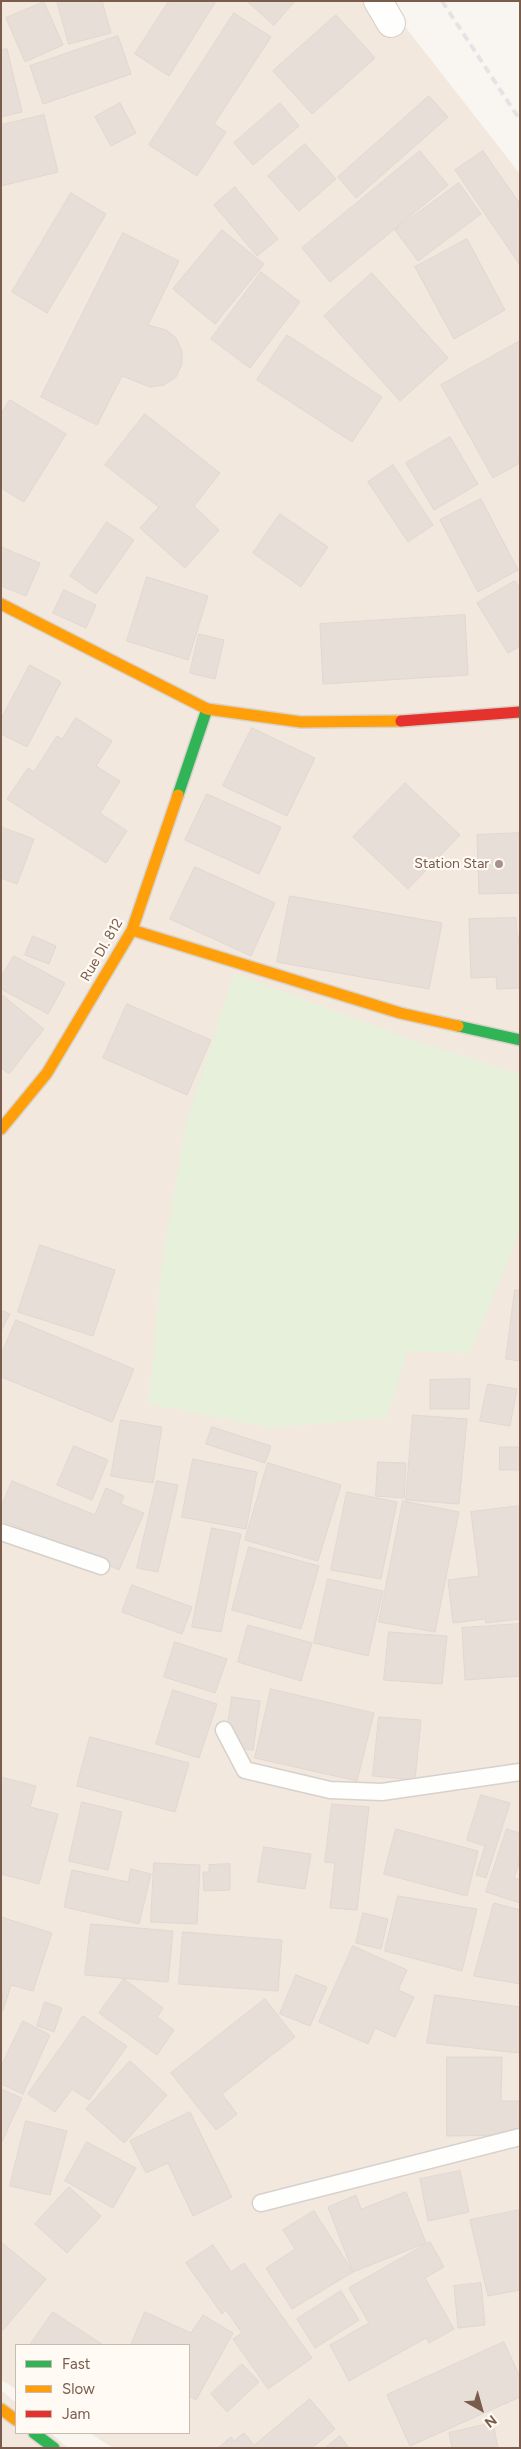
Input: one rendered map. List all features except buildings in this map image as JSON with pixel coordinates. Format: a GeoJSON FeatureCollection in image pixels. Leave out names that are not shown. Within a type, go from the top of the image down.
{"type":"FeatureCollection","features":[{"type":"Feature","properties":{"kind":"street"},"geometry":{"type":"LineString","coordinates":[[1,604],[207,709],[301,722],[413,721],[520,712]]}},
{"type":"Feature","properties":{"kind":"street","name":"Rue DI. 812"},"geometry":{"type":"LineString","coordinates":[[1,1129],[47,1073],[132,930],[207,709]]}},
{"type":"Feature","properties":{"kind":"street"},"geometry":{"type":"LineString","coordinates":[[132,930],[400,1013],[520,1040]]}},
{"type":"Feature","properties":{"kind":"street"},"geometry":{"type":"LineString","coordinates":[[1,2409],[15,2419]]}},
{"type":"Feature","properties":{"kind":"street"},"geometry":{"type":"LineString","coordinates":[[35,2434],[54,2448]]}},
{"type":"Feature","properties":{"kind":"lane"},"geometry":{"type":"LineString","coordinates":[[1,1532],[100,1566]]}},
{"type":"Feature","properties":{"kind":"lane"},"geometry":{"type":"LineString","coordinates":[[224,1730],[245,1770],[330,1790],[382,1792],[520,1772]]}},
{"type":"Feature","properties":{"kind":"lane"},"geometry":{"type":"LineString","coordinates":[[261,2203],[520,2137]]}},
{"type":"Feature","properties":{"kind":"shaded area"},"geometry":{"type":"Polygon","coordinates":[[[1,1],[385,1],[520,174],[520,2448],[113,2448],[92,2434],[190,2434],[190,2344],[15,2344],[15,2388],[1,2380],[1,1]]]}},
{"type":"Feature","properties":{"kind":"shaded area"},"geometry":{"type":"Polygon","coordinates":[[[1,2390],[15,2402],[15,2434],[52,2434],[68,2448],[1,2448],[1,2390]]]}},
{"type":"Feature","properties":{"kind":"green space"},"geometry":{"type":"Polygon","coordinates":[[[234,973],[412,1040],[520,1074],[520,1231],[470,1353],[407,1352],[387,1418],[271,1428],[149,1404],[161,1270],[186,1123],[234,973]]]}},
{"type":"Feature","properties":{"kind":"railway"},"geometry":{"type":"LineString","coordinates":[[442,1],[520,120]]}},
{"type":"Feature","properties":{"kind":"traffic: fast"},"geometry":{"type":"LineString","coordinates":[[178,795],[207,709]]}},
{"type":"Feature","properties":{"kind":"traffic: fast"},"geometry":{"type":"LineString","coordinates":[[458,1026],[520,1040]]}},
{"type":"Feature","properties":{"kind":"traffic: fast"},"geometry":{"type":"LineString","coordinates":[[35,2434],[54,2448]]}},
{"type":"Feature","properties":{"kind":"traffic: slow"},"geometry":{"type":"LineString","coordinates":[[1,604],[207,709],[301,722],[401,721]]}},
{"type":"Feature","properties":{"kind":"traffic: slow"},"geometry":{"type":"LineString","coordinates":[[1,1129],[47,1073],[132,930],[178,795]]}},
{"type":"Feature","properties":{"kind":"traffic: slow"},"geometry":{"type":"LineString","coordinates":[[132,930],[400,1013],[458,1026]]}},
{"type":"Feature","properties":{"kind":"traffic: slow"},"geometry":{"type":"LineString","coordinates":[[1,2409],[15,2419]]}},
{"type":"Feature","properties":{"kind":"traffic: jam"},"geometry":{"type":"LineString","coordinates":[[401,721],[520,712]]}},
{"type":"Feature","properties":{"kind":"place","name":"Station Star"},"geometry":{"type":"Point","coordinates":[499,864]}}]}
